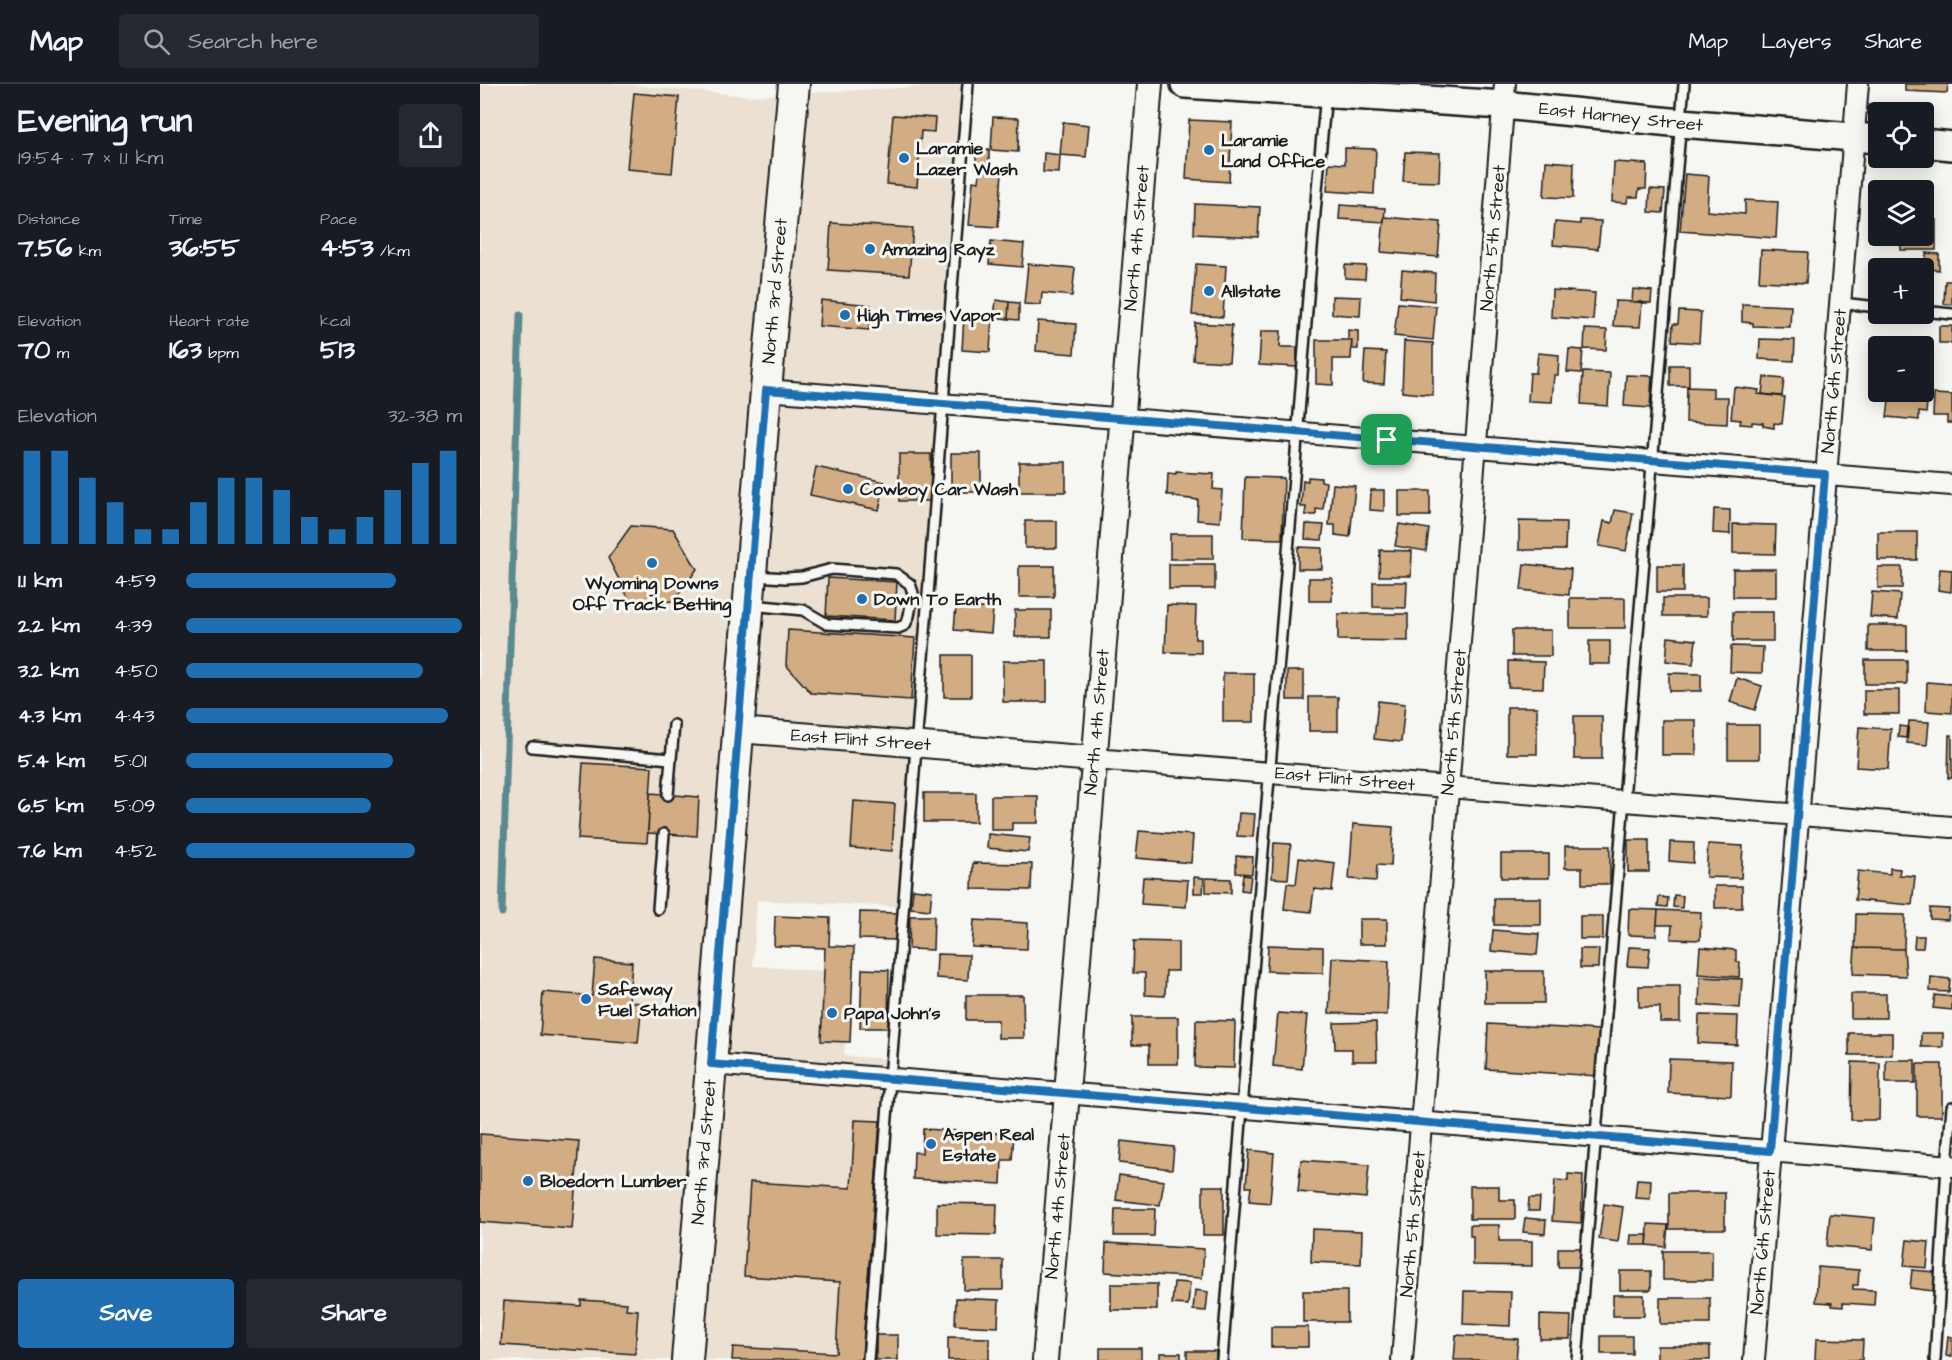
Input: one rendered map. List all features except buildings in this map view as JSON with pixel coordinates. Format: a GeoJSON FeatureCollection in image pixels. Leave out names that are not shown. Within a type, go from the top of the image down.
{"type":"FeatureCollection","features":[{"type":"Feature","properties":{"kind":"main road","name":"North 3rd Street"},"geometry":{"type":"LineString","coordinates":[[687,1360],[766,390],[794,84]]}},
{"type":"Feature","properties":{"kind":"main road","name":"East Harney Street"},"geometry":{"type":"LineString","coordinates":[[1185,84],[1504,94],[1681,123],[1867,138]]}},
{"type":"Feature","properties":{"kind":"main road"},"geometry":{"type":"LineString","coordinates":[[1934,144],[1952,146]]}},
{"type":"Feature","properties":{"kind":"street","name":"North 4th Street"},"geometry":{"type":"LineString","coordinates":[[1045,1360],[1150,84]]}},
{"type":"Feature","properties":{"kind":"street","name":"North 6th Street"},"geometry":{"type":"LineString","coordinates":[[1754,1360],[1825,474],[1841,303],[1867,138],[1858,84]]}},
{"type":"Feature","properties":{"kind":"street","name":"North 5th Street"},"geometry":{"type":"LineString","coordinates":[[1402,1360],[1504,94]]}},
{"type":"Feature","properties":{"kind":"street"},"geometry":{"type":"LineString","coordinates":[[766,390],[1952,485]]}},
{"type":"Feature","properties":{"kind":"street","name":"East Flint Street"},"geometry":{"type":"LineString","coordinates":[[739,730],[1952,827]]}},
{"type":"Feature","properties":{"kind":"street"},"geometry":{"type":"LineString","coordinates":[[711,1064],[1949,1166]]}},
{"type":"Feature","properties":{"kind":"lane"},"geometry":{"type":"LineString","coordinates":[[868,1360],[968,84]]}},
{"type":"Feature","properties":{"kind":"lane"},"geometry":{"type":"LineString","coordinates":[[1577,1360],[1684,84]]}},
{"type":"Feature","properties":{"kind":"lane"},"geometry":{"type":"LineString","coordinates":[[1222,1360],[1298,432],[1313,218],[1326,88]]}},
{"type":"Feature","properties":{"kind":"lane"},"geometry":{"type":"LineString","coordinates":[[1841,303],[1868,306]]}},
{"type":"Feature","properties":{"kind":"lane"},"geometry":{"type":"LineString","coordinates":[[1934,312],[1952,314]]}},
{"type":"Feature","properties":{"kind":"lane"},"geometry":{"type":"LineString","coordinates":[[749,605],[803,610],[827,624],[898,628],[905,625],[909,616],[913,593],[910,584],[896,574],[832,569],[802,577],[751,576]]}},
{"type":"Feature","properties":{"kind":"lane"},"geometry":{"type":"LineString","coordinates":[[668,795],[674,725]]}},
{"type":"Feature","properties":{"kind":"lane"},"geometry":{"type":"LineString","coordinates":[[532,747],[671,759]]}},
{"type":"Feature","properties":{"kind":"lane"},"geometry":{"type":"LineString","coordinates":[[658,909],[664,834]]}},
{"type":"Feature","properties":{"kind":"lane"},"geometry":{"type":"LineString","coordinates":[[1935,1360],[1952,1107]]}},
{"type":"Feature","properties":{"kind":"shaded area"},"geometry":{"type":"Polygon","coordinates":[[[480,84],[621,84],[749,96],[968,84],[903,907],[757,900],[753,966],[849,973],[844,1056],[891,1059],[868,1360],[480,1360],[480,84]]]}},
{"type":"Feature","properties":{"kind":"waterway"},"geometry":{"type":"LineString","coordinates":[[502,913],[520,315]]}},
{"type":"Feature","properties":{"kind":"place","name":"Laramie Land Office"},"geometry":{"type":"Point","coordinates":[1209,150]}},
{"type":"Feature","properties":{"kind":"place","name":"Laramie Lazer Wash"},"geometry":{"type":"Point","coordinates":[904,158]}},
{"type":"Feature","properties":{"kind":"place","name":"Amazing Rayz"},"geometry":{"type":"Point","coordinates":[870,249]}},
{"type":"Feature","properties":{"kind":"place","name":"Allstate"},"geometry":{"type":"Point","coordinates":[1209,291]}},
{"type":"Feature","properties":{"kind":"place","name":"High Times Vapor"},"geometry":{"type":"Point","coordinates":[845,315]}},
{"type":"Feature","properties":{"kind":"place","name":"Cowboy Car Wash"},"geometry":{"type":"Point","coordinates":[848,489]}},
{"type":"Feature","properties":{"kind":"place","name":"Wyoming Downs Off Track Betting"},"geometry":{"type":"Point","coordinates":[652,563]}},
{"type":"Feature","properties":{"kind":"place","name":"Down To Earth"},"geometry":{"type":"Point","coordinates":[862,599]}},
{"type":"Feature","properties":{"kind":"place","name":"Safeway Fuel Station"},"geometry":{"type":"Point","coordinates":[586,999]}},
{"type":"Feature","properties":{"kind":"place","name":"Papa John's"},"geometry":{"type":"Point","coordinates":[832,1013]}},
{"type":"Feature","properties":{"kind":"place","name":"Aspen Real Estate"},"geometry":{"type":"Point","coordinates":[931,1144]}},
{"type":"Feature","properties":{"kind":"place","name":"Bloedorn Lumber"},"geometry":{"type":"Point","coordinates":[528,1181]}},
{"type":"Feature","properties":{"kind":"route"},"geometry":{"type":"LineString","coordinates":[[766,390],[1387,440],[1825,474],[1770,1151],[711,1064],[766,390]]}}]}
